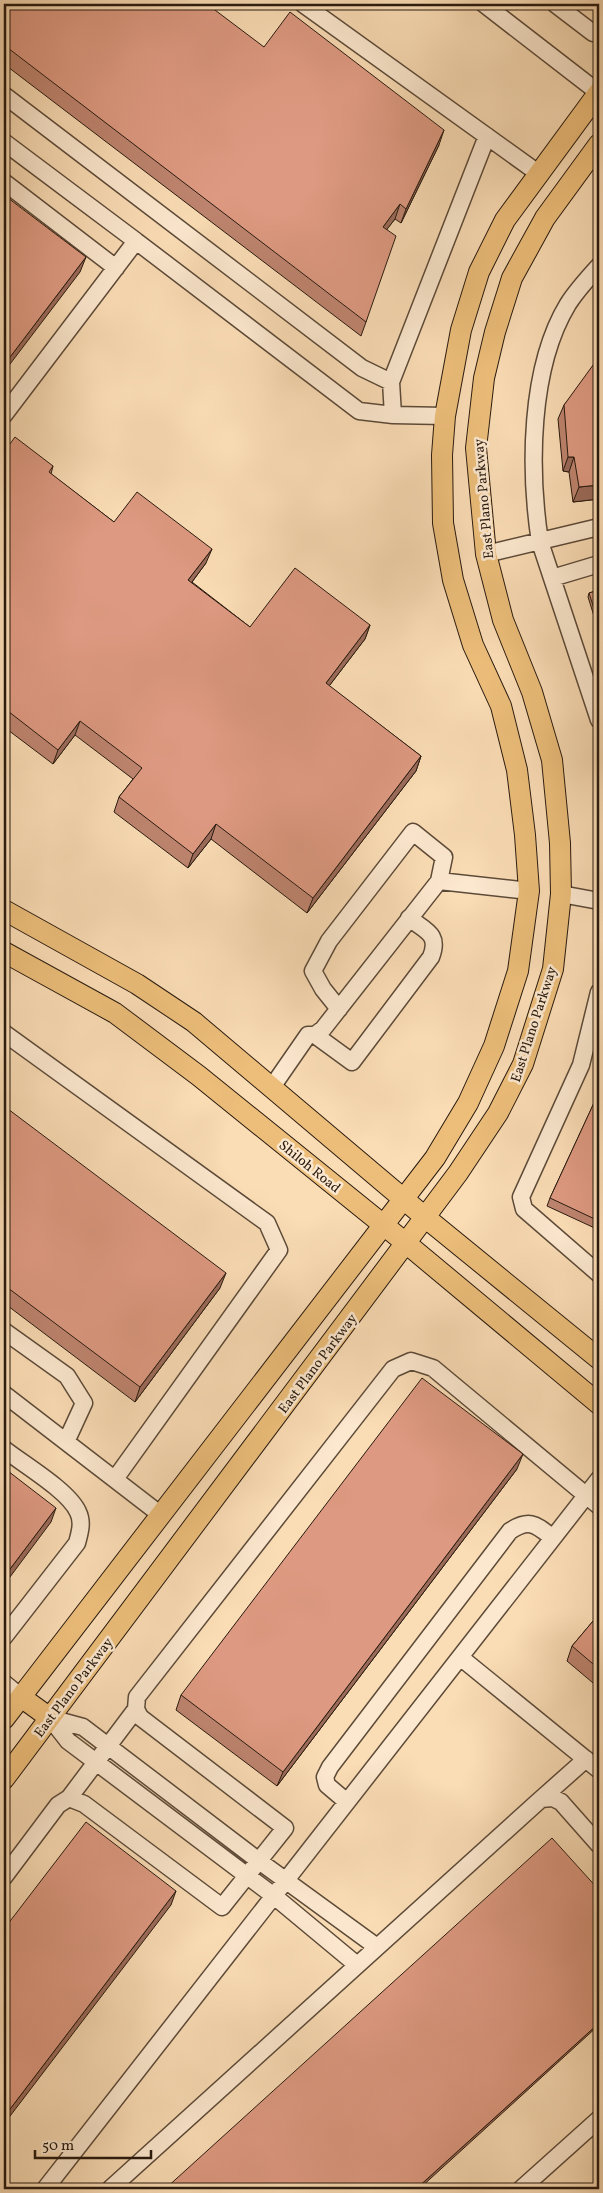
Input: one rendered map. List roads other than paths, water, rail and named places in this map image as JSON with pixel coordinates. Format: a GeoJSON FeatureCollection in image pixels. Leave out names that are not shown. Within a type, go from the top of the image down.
{"type":"FeatureCollection","features":[{"type":"Feature","properties":{"kind":"main road"},"geometry":{"type":"LineString","coordinates":[[4,1719],[435,1158],[468,1102],[494,1046],[518,971],[529,891],[525,835],[517,770],[501,706],[473,645],[453,580],[443,523],[442,455],[445,416],[462,330],[479,272],[505,220],[599,93]]}},
{"type":"Feature","properties":{"kind":"main road","name":"East Plano Parkway"},"geometry":{"type":"LineString","coordinates":[[4,1779],[426,1218],[498,1113],[523,1064],[553,969],[561,894],[560,843],[552,760],[532,692],[503,620],[486,554],[476,448],[484,378],[495,332],[512,278],[545,218],[599,144]]}},
{"type":"Feature","properties":{"kind":"main road"},"geometry":{"type":"LineString","coordinates":[[445,416],[479,420]]}},
{"type":"Feature","properties":{"kind":"main road"},"geometry":{"type":"LineString","coordinates":[[529,891],[561,894]]}},
{"type":"Feature","properties":{"kind":"main road"},"geometry":{"type":"LineString","coordinates":[[4,910],[138,984],[194,1022],[426,1218],[599,1359]]}},
{"type":"Feature","properties":{"kind":"main road","name":"Shiloh Road"},"geometry":{"type":"LineString","coordinates":[[4,952],[115,1013],[199,1076],[599,1404]]}},
{"type":"Feature","properties":{"kind":"main road"},"geometry":{"type":"LineString","coordinates":[[161,1514],[187,1535]]}},
{"type":"Feature","properties":{"kind":"main road"},"geometry":{"type":"LineString","coordinates":[[21,1696],[50,1718]]}},
{"type":"Feature","properties":{"kind":"lane"},"geometry":{"type":"LineString","coordinates":[[303,4],[538,173]]}},
{"type":"Feature","properties":{"kind":"lane"},"geometry":{"type":"LineString","coordinates":[[555,4],[593,33]]}},
{"type":"Feature","properties":{"kind":"lane"},"geometry":{"type":"LineString","coordinates":[[493,6],[599,93]]}},
{"type":"Feature","properties":{"kind":"lane"},"geometry":{"type":"LineString","coordinates":[[4,95],[362,368],[391,382]]}},
{"type":"Feature","properties":{"kind":"lane"},"geometry":{"type":"LineString","coordinates":[[393,416],[391,382],[487,136]]}},
{"type":"Feature","properties":{"kind":"lane"},"geometry":{"type":"LineString","coordinates":[[4,142],[359,411],[393,416],[445,416]]}},
{"type":"Feature","properties":{"kind":"lane"},"geometry":{"type":"LineString","coordinates":[[4,182],[116,268]]}},
{"type":"Feature","properties":{"kind":"lane"},"geometry":{"type":"LineString","coordinates":[[4,415],[136,241]]}},
{"type":"Feature","properties":{"kind":"lane"},"geometry":{"type":"LineString","coordinates":[[599,266],[568,304],[543,366],[535,437],[536,511],[540,542],[586,675],[599,720]]}},
{"type":"Feature","properties":{"kind":"lane"},"geometry":{"type":"LineString","coordinates":[[486,554],[599,527]]}},
{"type":"Feature","properties":{"kind":"lane"},"geometry":{"type":"LineString","coordinates":[[552,578],[599,564]]}},
{"type":"Feature","properties":{"kind":"lane"},"geometry":{"type":"LineString","coordinates":[[315,1035],[323,1029],[439,881],[444,857],[413,832],[328,941],[313,971],[323,989],[339,1008]]}},
{"type":"Feature","properties":{"kind":"lane"},"geometry":{"type":"LineString","coordinates":[[439,881],[529,891]]}},
{"type":"Feature","properties":{"kind":"lane"},"geometry":{"type":"LineString","coordinates":[[561,894],[599,901]]}},
{"type":"Feature","properties":{"kind":"lane"},"geometry":{"type":"LineString","coordinates":[[272,1087],[308,1035],[315,1035],[352,1062],[432,956],[436,945],[433,936],[409,918]]}},
{"type":"Feature","properties":{"kind":"lane"},"geometry":{"type":"LineString","coordinates":[[599,992],[581,1065],[521,1197],[524,1209],[599,1274]]}},
{"type":"Feature","properties":{"kind":"lane"},"geometry":{"type":"LineString","coordinates":[[4,1033],[267,1223],[279,1250],[115,1480]]}},
{"type":"Feature","properties":{"kind":"lane"},"geometry":{"type":"LineString","coordinates":[[4,1331],[67,1376],[84,1403],[66,1442]]}},
{"type":"Feature","properties":{"kind":"lane"},"geometry":{"type":"LineString","coordinates":[[69,1798],[84,1804],[222,1907],[285,1828],[140,1717],[136,1709],[137,1697],[393,1369],[411,1360],[433,1368],[593,1500]]}},
{"type":"Feature","properties":{"kind":"lane"},"geometry":{"type":"LineString","coordinates":[[4,1394],[161,1514]]}},
{"type":"Feature","properties":{"kind":"lane"},"geometry":{"type":"LineString","coordinates":[[4,1449],[72,1501],[79,1513],[81,1527],[77,1542],[4,1637]]}},
{"type":"Feature","properties":{"kind":"lane"},"geometry":{"type":"LineString","coordinates":[[45,2189],[553,1538],[593,1500],[599,1479]]}},
{"type":"Feature","properties":{"kind":"lane"},"geometry":{"type":"LineString","coordinates":[[348,1802],[326,1785],[325,1776],[330,1767],[510,1531],[520,1524],[534,1524],[553,1538]]}},
{"type":"Feature","properties":{"kind":"lane"},"geometry":{"type":"LineString","coordinates":[[460,1657],[599,1770]]}},
{"type":"Feature","properties":{"kind":"lane"},"geometry":{"type":"LineString","coordinates":[[4,1683],[21,1696]]}},
{"type":"Feature","properties":{"kind":"lane"},"geometry":{"type":"LineString","coordinates":[[4,1877],[58,1806],[69,1798],[136,1709]]}},
{"type":"Feature","properties":{"kind":"lane"},"geometry":{"type":"LineString","coordinates":[[50,1718],[83,1726],[259,1861],[377,1947]]}},
{"type":"Feature","properties":{"kind":"lane"},"geometry":{"type":"LineString","coordinates":[[50,1718],[68,1741],[274,1896],[357,1965]]}},
{"type":"Feature","properties":{"kind":"lane"},"geometry":{"type":"LineString","coordinates":[[110,2189],[586,1759]]}},
{"type":"Feature","properties":{"kind":"lane"},"geometry":{"type":"LineString","coordinates":[[541,1799],[553,1798],[561,1802],[599,1845]]}},
{"type":"Feature","properties":{"kind":"lane"},"geometry":{"type":"LineString","coordinates":[[521,2189],[599,2119]]}}]}
